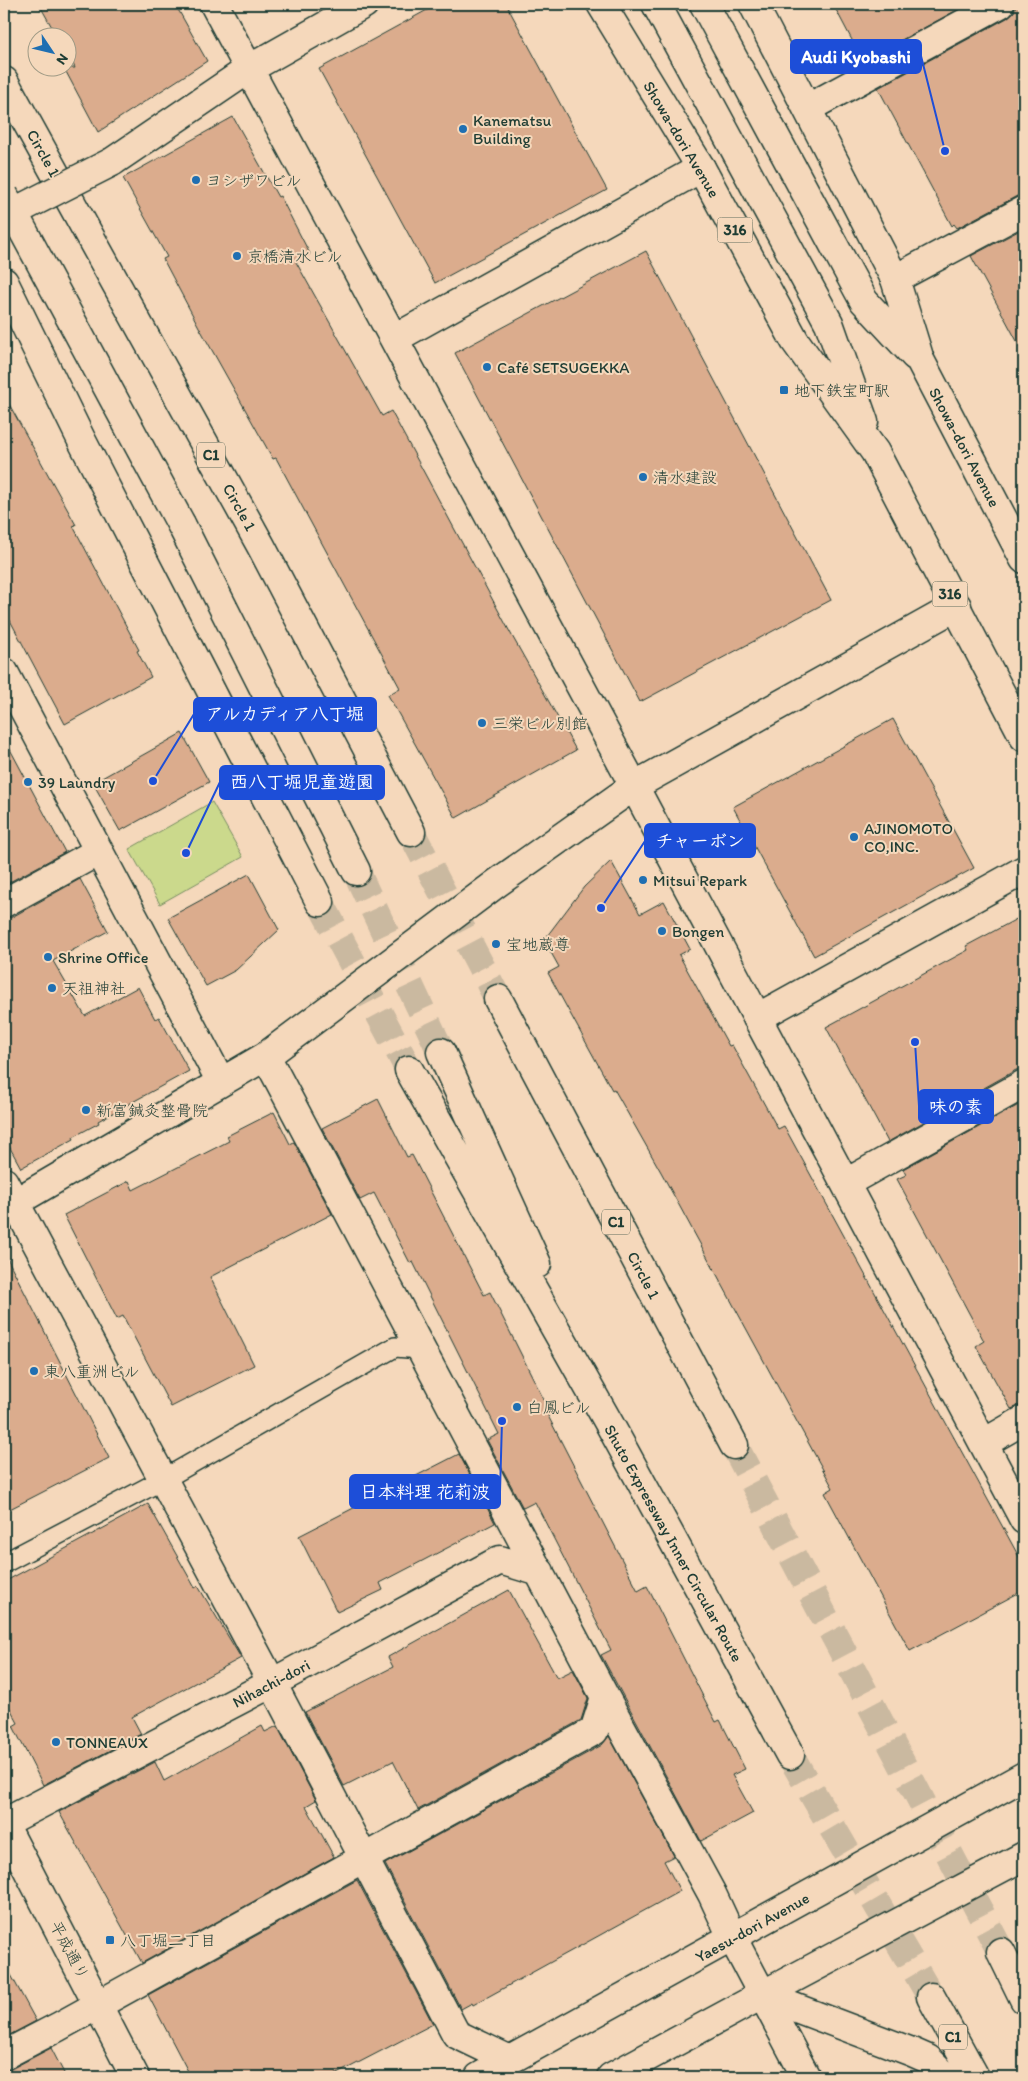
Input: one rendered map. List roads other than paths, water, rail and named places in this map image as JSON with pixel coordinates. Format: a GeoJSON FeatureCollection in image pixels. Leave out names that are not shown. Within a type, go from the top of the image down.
{"type":"FeatureCollection","features":[{"type":"Feature","properties":{"kind":"main road"},"geometry":{"type":"LineString","coordinates":[[214,4],[634,786],[1024,1520]]}},
{"type":"Feature","properties":{"kind":"main road"},"geometry":{"type":"LineString","coordinates":[[4,216],[112,162],[249,68],[364,4]]}},
{"type":"Feature","properties":{"kind":"main road","name":"Showa-dori Avenue"},"geometry":{"type":"LineString","coordinates":[[601,4],[701,168],[795,341],[875,452],[1024,737]]}},
{"type":"Feature","properties":{"kind":"main road","name":"Showa-dori Avenue"},"geometry":{"type":"LineString","coordinates":[[656,4],[829,323],[875,452]]}},
{"type":"Feature","properties":{"kind":"main road","name":"Showa-dori Avenue"},"geometry":{"type":"LineString","coordinates":[[704,4],[864,301],[920,360]]}},
{"type":"Feature","properties":{"kind":"main road","name":"Showa-dori Avenue"},"geometry":{"type":"LineString","coordinates":[[753,4],[895,279],[920,360],[1024,560]]}},
{"type":"Feature","properties":{"kind":"main road"},"geometry":{"type":"LineString","coordinates":[[808,108],[1000,4]]}},
{"type":"Feature","properties":{"kind":"main road","name":"Circle 1"},"geometry":{"type":"LineString","coordinates":[[4,81],[261,546],[411,832]]}},
{"type":"Feature","properties":{"kind":"main road"},"geometry":{"type":"LineString","coordinates":[[394,339],[701,168]]}},
{"type":"Feature","properties":{"kind":"main road"},"geometry":{"type":"LineString","coordinates":[[4,195],[181,524],[356,871]]}},
{"type":"Feature","properties":{"kind":"main road"},"geometry":{"type":"LineString","coordinates":[[895,279],[1024,210]]}},
{"type":"Feature","properties":{"kind":"main road"},"geometry":{"type":"LineString","coordinates":[[4,282],[82,441],[320,902]]}},
{"type":"Feature","properties":{"kind":"main road"},"geometry":{"type":"LineString","coordinates":[[510,2060],[456,2034],[164,1479],[8,1198],[266,1056],[497,883],[634,786],[957,606]]}},
{"type":"Feature","properties":{"kind":"main road"},"geometry":{"type":"LineString","coordinates":[[4,672],[221,1082]]}},
{"type":"Feature","properties":{"kind":"main road"},"geometry":{"type":"LineString","coordinates":[[4,903],[99,851]]}},
{"type":"Feature","properties":{"kind":"main road"},"geometry":{"type":"LineString","coordinates":[[757,1018],[1024,870]]}},
{"type":"Feature","properties":{"kind":"main road","name":"Circle 1"},"geometry":{"type":"LineString","coordinates":[[498,999],[734,1445]]}},
{"type":"Feature","properties":{"kind":"main road"},"geometry":{"type":"LineString","coordinates":[[441,1052],[610,1425]]}},
{"type":"Feature","properties":{"kind":"main road"},"geometry":{"type":"LineString","coordinates":[[266,1056],[605,1697],[712,1894],[732,1937],[806,2077]]}},
{"type":"Feature","properties":{"kind":"main road","name":"Shuto Expressway Inner Circular Route"},"geometry":{"type":"LineString","coordinates":[[409,1070],[610,1425],[790,1755]]}},
{"type":"Feature","properties":{"kind":"main road"},"geometry":{"type":"LineString","coordinates":[[846,1183],[1024,1084]]}},
{"type":"Feature","properties":{"kind":"main road"},"geometry":{"type":"LineString","coordinates":[[984,1444],[1024,1420]]}},
{"type":"Feature","properties":{"kind":"main road","name":"Nihachi-dori"},"geometry":{"type":"LineString","coordinates":[[4,1823],[272,1683],[500,1560],[540,1572]]}},
{"type":"Feature","properties":{"kind":"main road"},"geometry":{"type":"LineString","coordinates":[[4,2055],[594,1731],[605,1697]]}},
{"type":"Feature","properties":{"kind":"main road","name":"Yaesu-dori Avenue"},"geometry":{"type":"LineString","coordinates":[[479,2077],[1024,1776]]}},
{"type":"Feature","properties":{"kind":"main road","name":"平成通り"},"geometry":{"type":"LineString","coordinates":[[4,1823],[135,2077]]}},
{"type":"Feature","properties":{"kind":"main road"},"geometry":{"type":"LineString","coordinates":[[611,2077],[1024,1856]]}},
{"type":"Feature","properties":{"kind":"main road"},"geometry":{"type":"LineString","coordinates":[[1001,1952],[1024,1999]]}},
{"type":"Feature","properties":{"kind":"main road"},"geometry":{"type":"LineString","coordinates":[[762,1995],[928,2059],[946,2077]]}},
{"type":"Feature","properties":{"kind":"main road","name":"C1"},"geometry":{"type":"LineString","coordinates":[[931,1997],[975,2077]]}},
{"type":"Feature","properties":{"kind":"lane"},"geometry":{"type":"LineString","coordinates":[[4,1563],[164,1479],[395,1347],[422,1349]]}},
{"type":"Feature","properties":{"kind":"tunnel"},"geometry":{"type":"LineString","coordinates":[[411,832],[498,999]]}},
{"type":"Feature","properties":{"kind":"tunnel"},"geometry":{"type":"LineString","coordinates":[[356,871],[441,1052]]}},
{"type":"Feature","properties":{"kind":"tunnel"},"geometry":{"type":"LineString","coordinates":[[320,902],[409,1070]]}},
{"type":"Feature","properties":{"kind":"tunnel"},"geometry":{"type":"LineString","coordinates":[[734,1445],[1001,1952]]}},
{"type":"Feature","properties":{"kind":"tunnel"},"geometry":{"type":"LineString","coordinates":[[790,1755],[931,1997]]}},
{"type":"Feature","properties":{"kind":"place","name":"Kanematsu Building"},"geometry":{"type":"Point","coordinates":[463,129]}},
{"type":"Feature","properties":{"kind":"place","name":"Audi Kyobashi"},"geometry":{"type":"Point","coordinates":[945,151]}},
{"type":"Feature","properties":{"kind":"place","name":"ヨシザワビル"},"geometry":{"type":"Point","coordinates":[196,180]}},
{"type":"Feature","properties":{"kind":"place","name":"京橋清水ビル"},"geometry":{"type":"Point","coordinates":[237,256]}},
{"type":"Feature","properties":{"kind":"place","name":"Café SETSUGEKKA"},"geometry":{"type":"Point","coordinates":[487,367]}},
{"type":"Feature","properties":{"kind":"place","name":"地下鉄宝町駅"},"geometry":{"type":"Point","coordinates":[784,390]}},
{"type":"Feature","properties":{"kind":"place","name":"清水建設"},"geometry":{"type":"Point","coordinates":[643,477]}},
{"type":"Feature","properties":{"kind":"place","name":"三栄ビル別館"},"geometry":{"type":"Point","coordinates":[482,723]}},
{"type":"Feature","properties":{"kind":"place","name":"アルカディア八丁堀"},"geometry":{"type":"Point","coordinates":[153,781]}},
{"type":"Feature","properties":{"kind":"place","name":"39 Laundry"},"geometry":{"type":"Point","coordinates":[28,782]}},
{"type":"Feature","properties":{"kind":"place","name":"AJINOMOTO CO,INC."},"geometry":{"type":"Point","coordinates":[854,837]}},
{"type":"Feature","properties":{"kind":"place","name":"西八丁堀児童遊園"},"geometry":{"type":"Point","coordinates":[186,853]}},
{"type":"Feature","properties":{"kind":"place","name":"Mitsui Repark"},"geometry":{"type":"Point","coordinates":[643,880]}},
{"type":"Feature","properties":{"kind":"place","name":"チャーボン"},"geometry":{"type":"Point","coordinates":[601,908]}},
{"type":"Feature","properties":{"kind":"place","name":"Bongen"},"geometry":{"type":"Point","coordinates":[662,931]}},
{"type":"Feature","properties":{"kind":"place","name":"宝地蔵尊"},"geometry":{"type":"Point","coordinates":[496,944]}},
{"type":"Feature","properties":{"kind":"place","name":"Shrine Office"},"geometry":{"type":"Point","coordinates":[48,957]}},
{"type":"Feature","properties":{"kind":"place","name":"天祖神社"},"geometry":{"type":"Point","coordinates":[52,988]}},
{"type":"Feature","properties":{"kind":"place","name":"味の素"},"geometry":{"type":"Point","coordinates":[915,1042]}},
{"type":"Feature","properties":{"kind":"place","name":"新富鍼灸整骨院"},"geometry":{"type":"Point","coordinates":[86,1110]}},
{"type":"Feature","properties":{"kind":"place","name":"東八重洲ビル"},"geometry":{"type":"Point","coordinates":[34,1371]}},
{"type":"Feature","properties":{"kind":"place","name":"白鳳ビル"},"geometry":{"type":"Point","coordinates":[517,1407]}},
{"type":"Feature","properties":{"kind":"place","name":"日本料理 花莉波"},"geometry":{"type":"Point","coordinates":[502,1421]}},
{"type":"Feature","properties":{"kind":"place","name":"TONNEAUX"},"geometry":{"type":"Point","coordinates":[56,1742]}},
{"type":"Feature","properties":{"kind":"place","name":"八丁堀二丁目"},"geometry":{"type":"Point","coordinates":[110,1940]}}]}
